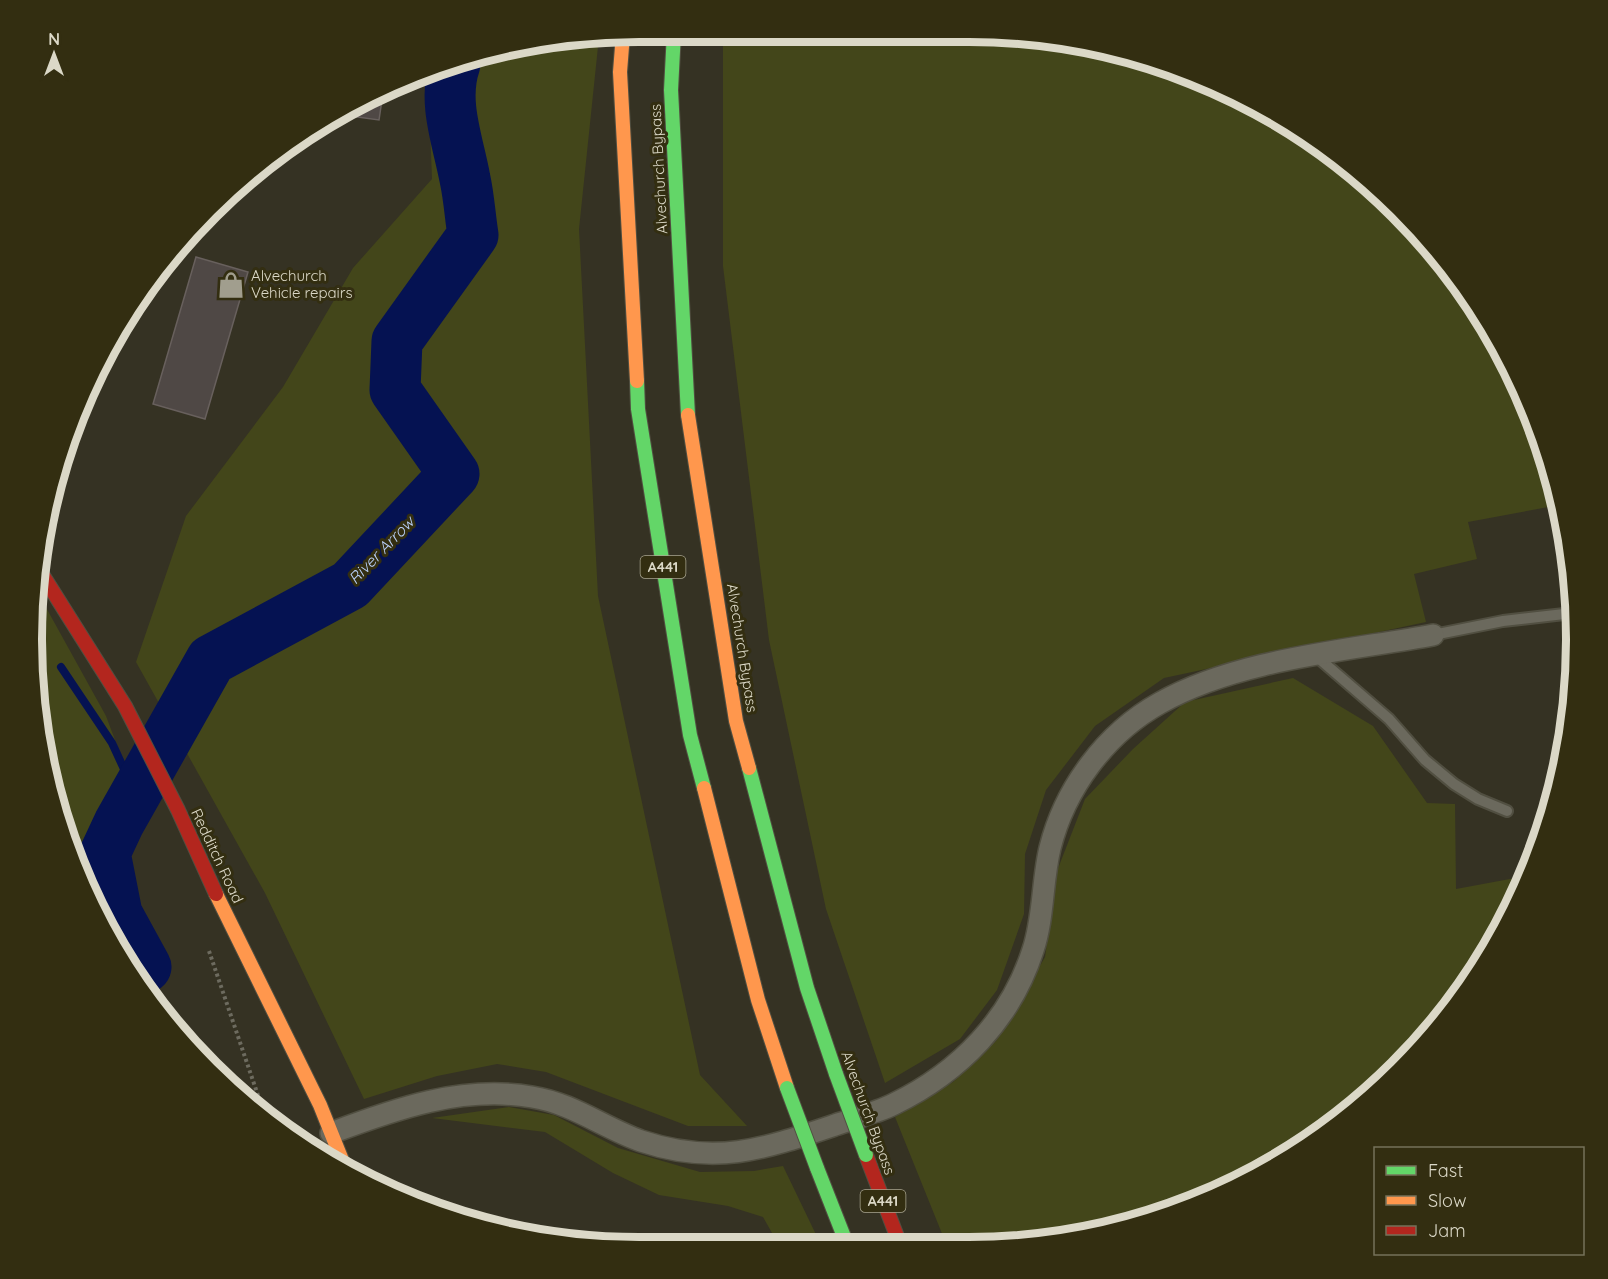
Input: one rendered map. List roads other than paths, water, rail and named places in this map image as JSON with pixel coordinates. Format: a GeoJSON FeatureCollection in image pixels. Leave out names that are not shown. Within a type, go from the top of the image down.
{"type":"FeatureCollection","features":[{"type":"Feature","properties":{"kind":"main road","name":"A441"},"geometry":{"type":"LineString","coordinates":[[622,42],[620,72],[638,409],[690,735],[758,1000],[787,1088],[844,1237]]}},
{"type":"Feature","properties":{"kind":"main road","name":"Alvechurch Bypass"},"geometry":{"type":"LineString","coordinates":[[673,42],[671,90],[688,412],[736,721],[807,988],[836,1074],[898,1237]]}},
{"type":"Feature","properties":{"kind":"main road","name":"Redditch Road"},"geometry":{"type":"LineString","coordinates":[[45,579],[125,706],[178,810],[230,924],[320,1105],[341,1157]]}},
{"type":"Feature","properties":{"kind":"street"},"geometry":{"type":"LineString","coordinates":[[331,1133],[419,1103],[472,1095],[508,1094],[535,1097],[560,1104],[618,1131],[665,1148],[689,1153],[716,1154],[766,1149],[893,1105],[947,1072],[974,1049],[998,1021],[1018,990],[1035,946],[1050,846],[1063,810],[1078,779],[1128,725],[1151,708],[1203,683],[1249,668],[1433,634]]}},
{"type":"Feature","properties":{"kind":"lane"},"geometry":{"type":"LineString","coordinates":[[1433,634],[1503,621],[1565,614]]}},
{"type":"Feature","properties":{"kind":"lane"},"geometry":{"type":"LineString","coordinates":[[1316,656],[1389,719],[1425,760],[1454,784],[1478,799],[1507,811]]}},
{"type":"Feature","properties":{"kind":"waterway","name":"River Arrow"},"geometry":{"type":"LineString","coordinates":[[142,970],[146,967],[117,914],[105,853],[119,823],[211,660],[350,585],[454,474],[395,390],[397,341],[473,235],[466,186],[452,121],[450,93],[453,72]]}},
{"type":"Feature","properties":{"kind":"waterway"},"geometry":{"type":"LineString","coordinates":[[61,667],[112,743],[135,793]]}},
{"type":"Feature","properties":{"kind":"place","name":"Alvechurch Vehicle repairs"},"geometry":{"type":"Point","coordinates":[231,285]}}]}
